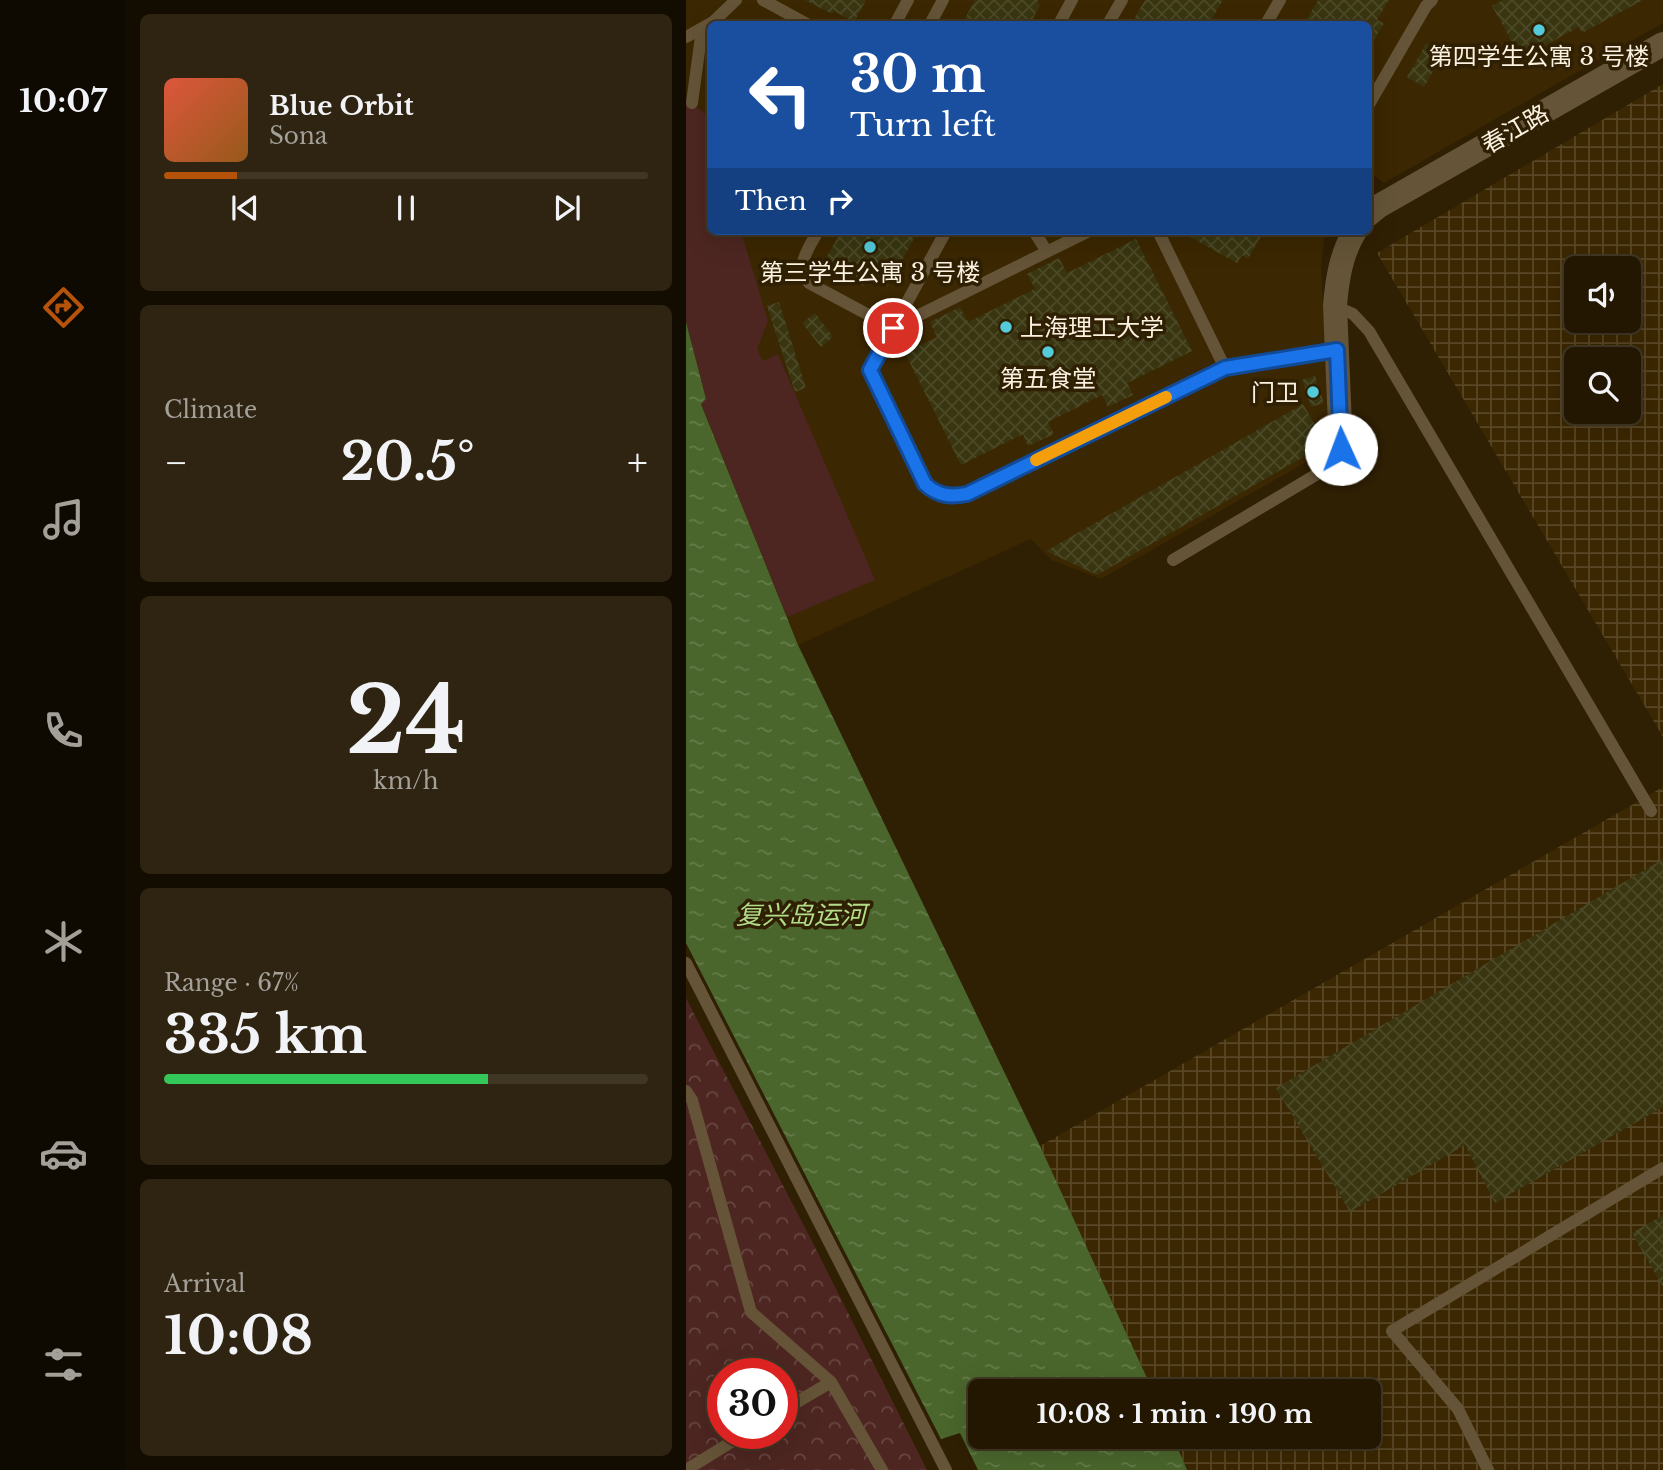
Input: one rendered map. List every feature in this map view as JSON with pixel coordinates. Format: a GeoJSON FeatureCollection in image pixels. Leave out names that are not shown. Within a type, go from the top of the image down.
{"type":"FeatureCollection","features":[{"type":"Feature","properties":{"kind":"street","name":"春江路"},"geometry":{"type":"LineString","coordinates":[[1372,212],[1663,44]]}},
{"type":"Feature","properties":{"kind":"street"},"geometry":{"type":"LineString","coordinates":[[1329,467],[1341,449],[1335,306],[1341,262],[1353,235]]}},
{"type":"Feature","properties":{"kind":"lane"},"geometry":{"type":"LineString","coordinates":[[711,21],[736,0]]}},
{"type":"Feature","properties":{"kind":"lane"},"geometry":{"type":"LineString","coordinates":[[763,0],[802,21]]}},
{"type":"Feature","properties":{"kind":"lane"},"geometry":{"type":"LineString","coordinates":[[897,21],[908,0]]}},
{"type":"Feature","properties":{"kind":"lane"},"geometry":{"type":"LineString","coordinates":[[932,21],[943,0]]}},
{"type":"Feature","properties":{"kind":"lane"},"geometry":{"type":"LineString","coordinates":[[1061,21],[1072,0]]}},
{"type":"Feature","properties":{"kind":"lane"},"geometry":{"type":"LineString","coordinates":[[1110,21],[1122,0]]}},
{"type":"Feature","properties":{"kind":"lane"},"geometry":{"type":"LineString","coordinates":[[1268,21],[1280,0]]}},
{"type":"Feature","properties":{"kind":"lane"},"geometry":{"type":"LineString","coordinates":[[1372,99],[1432,0]]}},
{"type":"Feature","properties":{"kind":"lane"},"geometry":{"type":"LineString","coordinates":[[686,37],[707,25]]}},
{"type":"Feature","properties":{"kind":"lane"},"geometry":{"type":"LineString","coordinates":[[692,103],[702,29]]}},
{"type":"Feature","properties":{"kind":"lane"},"geometry":{"type":"LineString","coordinates":[[816,235],[801,265],[804,278],[809,284],[893,328]]}},
{"type":"Feature","properties":{"kind":"lane"},"geometry":{"type":"LineString","coordinates":[[944,235],[870,370],[925,484],[932,491],[943,495],[967,494],[1225,368],[1337,350]]}},
{"type":"Feature","properties":{"kind":"lane"},"geometry":{"type":"LineString","coordinates":[[1036,235],[1047,252]]}},
{"type":"Feature","properties":{"kind":"lane"},"geometry":{"type":"LineString","coordinates":[[893,328],[1081,235]]}},
{"type":"Feature","properties":{"kind":"lane"},"geometry":{"type":"LineString","coordinates":[[1160,235],[1225,368]]}},
{"type":"Feature","properties":{"kind":"lane"},"geometry":{"type":"LineString","coordinates":[[1335,306],[1353,314],[1369,331],[1651,811]]}},
{"type":"Feature","properties":{"kind":"lane"},"geometry":{"type":"LineString","coordinates":[[1173,560],[1329,467]]}},
{"type":"Feature","properties":{"kind":"lane"},"geometry":{"type":"LineString","coordinates":[[686,963],[946,1470]]}},
{"type":"Feature","properties":{"kind":"lane"},"geometry":{"type":"LineString","coordinates":[[686,1091],[692,1100],[751,1312],[831,1382],[882,1470]]}},
{"type":"Feature","properties":{"kind":"lane"},"geometry":{"type":"LineString","coordinates":[[1488,1470],[1458,1409],[1392,1331],[1663,1168]]}},
{"type":"Feature","properties":{"kind":"lane"},"geometry":{"type":"LineString","coordinates":[[798,1402],[831,1382]]}},
{"type":"Feature","properties":{"kind":"lane"},"geometry":{"type":"LineString","coordinates":[[686,1470],[720,1449]]}},
{"type":"Feature","properties":{"kind":"shaded area","name":"上海理工大学"},"geometry":{"type":"Polygon","coordinates":[[[686,0],[1663,0],[1663,23],[1384,183],[1372,174],[1372,21],[707,21],[707,235],[1325,235],[1321,267],[1331,448],[1101,579],[1051,560],[1031,539],[798,645],[701,403],[690,332],[686,322],[686,0]]]}},
{"type":"Feature","properties":{"kind":"shaded area"},"geometry":{"type":"Polygon","coordinates":[[[1663,84],[1663,737],[1377,253],[1663,84]]]}},
{"type":"Feature","properties":{"kind":"shaded area"},"geometry":{"type":"Polygon","coordinates":[[[1663,787],[1663,1470],[1187,1470],[1178,1449],[1381,1449],[1381,1379],[1147,1379],[1040,1146],[1663,787]]]}},
{"type":"Feature","properties":{"kind":"green space"},"geometry":{"type":"Polygon","coordinates":[[[686,97],[707,116],[707,235],[742,235],[768,321],[757,349],[763,361],[778,354],[875,580],[787,617],[701,403],[706,399],[686,322],[686,97]]]}},
{"type":"Feature","properties":{"kind":"green space"},"geometry":{"type":"Polygon","coordinates":[[[686,998],[818,1253],[927,1470],[686,1470],[686,998]]]}},
{"type":"Feature","properties":{"kind":"water","name":"复兴岛运河"},"geometry":{"type":"Polygon","coordinates":[[[686,322],[706,399],[701,404],[798,645],[1040,1146],[1147,1379],[968,1379],[968,1449],[1178,1449],[1187,1470],[978,1470],[960,1433],[941,1439],[686,943],[686,322]]]}},
{"type":"Feature","properties":{"kind":"building"},"geometry":{"type":"Polygon","coordinates":[[[805,0],[866,0],[855,21],[834,11],[832,14],[805,0]]]}},
{"type":"Feature","properties":{"kind":"building"},"geometry":{"type":"Polygon","coordinates":[[[975,0],[1038,0],[1040,5],[1032,21],[964,21],[975,0]]]}},
{"type":"Feature","properties":{"kind":"building"},"geometry":{"type":"Polygon","coordinates":[[[1145,0],[1223,0],[1211,21],[1133,21],[1145,0]]]}},
{"type":"Feature","properties":{"kind":"building"},"geometry":{"type":"Polygon","coordinates":[[[1318,0],[1389,0],[1377,20],[1384,23],[1372,43],[1372,21],[1306,21],[1318,0]]]}},
{"type":"Feature","properties":{"kind":"building","name":"第四学生公寓 3 号楼"},"geometry":{"type":"Polygon","coordinates":[[[1503,0],[1643,0],[1582,33],[1579,27],[1521,58],[1492,6],[1503,0]]]}},
{"type":"Feature","properties":{"kind":"building"},"geometry":{"type":"Polygon","coordinates":[[[1426,44],[1443,54],[1424,87],[1407,77],[1426,44]]]}},
{"type":"Feature","properties":{"kind":"building","name":"第三学生公寓 3 号楼"},"geometry":{"type":"Polygon","coordinates":[[[839,235],[916,235],[887,287],[868,278],[863,286],[823,264],[839,235]]]}},
{"type":"Feature","properties":{"kind":"building"},"geometry":{"type":"Polygon","coordinates":[[[1187,235],[1262,235],[1248,259],[1242,255],[1237,263],[1187,235]]]}},
{"type":"Feature","properties":{"kind":"building","name":"第五食堂"},"geometry":{"type":"Polygon","coordinates":[[[1136,239],[1192,351],[1127,383],[1133,395],[1108,407],[1102,395],[1048,422],[1054,434],[1028,446],[1023,434],[961,465],[905,353],[937,337],[930,322],[960,307],[968,322],[1035,289],[1027,274],[1059,258],[1067,273],[1136,239]]]}},
{"type":"Feature","properties":{"kind":"building"},"geometry":{"type":"Polygon","coordinates":[[[779,302],[806,388],[795,392],[767,306],[779,302]]]}},
{"type":"Feature","properties":{"kind":"building"},"geometry":{"type":"Polygon","coordinates":[[[815,313],[833,337],[821,347],[802,323],[815,313]]]}},
{"type":"Feature","properties":{"kind":"building","name":"门卫"},"geometry":{"type":"Polygon","coordinates":[[[1315,376],[1324,403],[1311,407],[1302,380],[1315,376]]]}},
{"type":"Feature","properties":{"kind":"building"},"geometry":{"type":"Polygon","coordinates":[[[1303,404],[1326,444],[1097,575],[1046,551],[1303,404]]]}},
{"type":"Feature","properties":{"kind":"building"},"geometry":{"type":"Polygon","coordinates":[[[1663,859],[1663,1107],[1495,1203],[1465,1145],[1350,1212],[1276,1088],[1663,859]]]}},
{"type":"Feature","properties":{"kind":"building"},"geometry":{"type":"Polygon","coordinates":[[[1663,1215],[1663,1287],[1632,1233],[1663,1215]]]}},
{"type":"Feature","properties":{"kind":"slow traffic"},"geometry":{"type":"LineString","coordinates":[[1036,460],[1166,397]]}},
{"type":"Feature","properties":{"kind":"place","name":"第四学生公寓 3 号楼"},"geometry":{"type":"Point","coordinates":[1539,30]}},
{"type":"Feature","properties":{"kind":"place","name":"第三学生公寓 3 号楼"},"geometry":{"type":"Point","coordinates":[870,247]}},
{"type":"Feature","properties":{"kind":"place","name":"上海理工大学"},"geometry":{"type":"Point","coordinates":[1006,327]}},
{"type":"Feature","properties":{"kind":"place","name":"第五食堂"},"geometry":{"type":"Point","coordinates":[1048,352]}},
{"type":"Feature","properties":{"kind":"place","name":"门卫"},"geometry":{"type":"Point","coordinates":[1313,392]}},
{"type":"Feature","properties":{"kind":"route"},"geometry":{"type":"LineString","coordinates":[[893,328],[870,370],[925,484],[932,491],[943,495],[967,494],[1225,368],[1337,350],[1341,449]]}}]}
